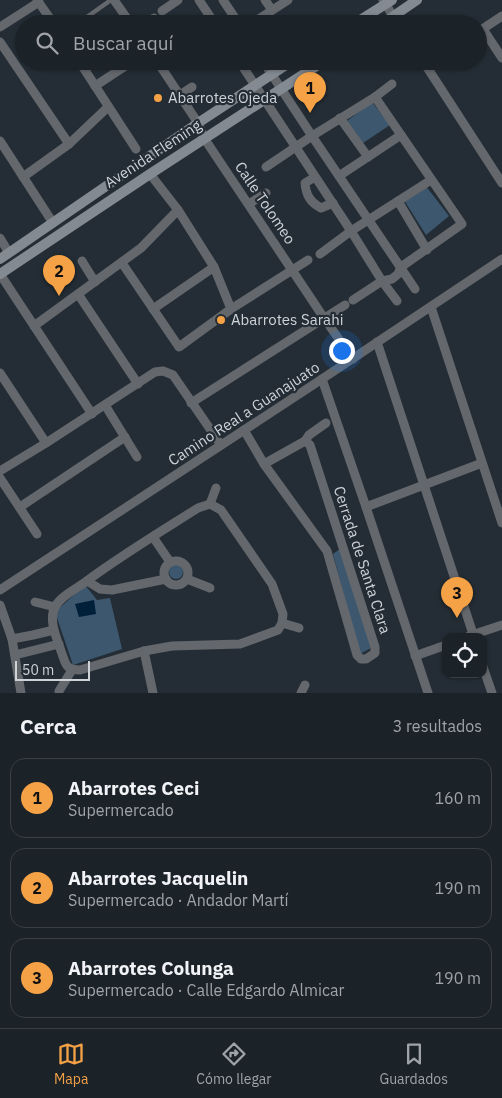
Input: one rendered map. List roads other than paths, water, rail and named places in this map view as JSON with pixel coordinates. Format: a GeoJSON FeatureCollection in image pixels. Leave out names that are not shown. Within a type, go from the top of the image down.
{"type":"FeatureCollection","features":[{"type":"Feature","properties":{"kind":"street"},"geometry":{"type":"LineString","coordinates":[[112,0],[124,15]]}},
{"type":"Feature","properties":{"kind":"street"},"geometry":{"type":"LineString","coordinates":[[162,11],[178,0]]}},
{"type":"Feature","properties":{"kind":"street"},"geometry":{"type":"LineString","coordinates":[[199,0],[209,15]]}},
{"type":"Feature","properties":{"kind":"street"},"geometry":{"type":"LineString","coordinates":[[223,0],[233,15]]}},
{"type":"Feature","properties":{"kind":"street"},"geometry":{"type":"LineString","coordinates":[[265,0],[272,10]]}},
{"type":"Feature","properties":{"kind":"street"},"geometry":{"type":"LineString","coordinates":[[264,15],[288,0]]}},
{"type":"Feature","properties":{"kind":"street"},"geometry":{"type":"LineString","coordinates":[[401,15],[417,0]]}},
{"type":"Feature","properties":{"kind":"street"},"geometry":{"type":"LineString","coordinates":[[18,15],[38,1],[48,15]]}},
{"type":"Feature","properties":{"kind":"street"},"geometry":{"type":"LineString","coordinates":[[367,15],[387,1],[394,15]]}},
{"type":"Feature","properties":{"kind":"street"},"geometry":{"type":"LineString","coordinates":[[487,26],[502,16]]}},
{"type":"Feature","properties":{"kind":"street"},"geometry":{"type":"LineString","coordinates":[[0,28],[15,17]]}},
{"type":"Feature","properties":{"kind":"street"},"geometry":{"type":"LineString","coordinates":[[487,38],[502,58]]}},
{"type":"Feature","properties":{"kind":"street"},"geometry":{"type":"LineString","coordinates":[[0,42],[15,64]]}},
{"type":"Feature","properties":{"kind":"street"},"geometry":{"type":"LineString","coordinates":[[19,70],[69,144]]}},
{"type":"Feature","properties":{"kind":"street"},"geometry":{"type":"LineString","coordinates":[[85,70],[136,149]]}},
{"type":"Feature","properties":{"kind":"street"},"geometry":{"type":"LineString","coordinates":[[95,86],[119,70]]}},
{"type":"Feature","properties":{"kind":"street","name":"Calle Tolomeo"},"geometry":{"type":"LineString","coordinates":[[163,70],[198,123],[204,138],[352,359]]}},
{"type":"Feature","properties":{"kind":"street"},"geometry":{"type":"LineString","coordinates":[[245,70],[382,281],[398,301]]}},
{"type":"Feature","properties":{"kind":"street"},"geometry":{"type":"LineString","coordinates":[[269,70],[415,289]]}},
{"type":"Feature","properties":{"kind":"street","name":"Avenida Fleming"},"geometry":{"type":"LineString","coordinates":[[0,259],[277,70]]}},
{"type":"Feature","properties":{"kind":"street","name":"Avenida Fleming"},"geometry":{"type":"LineString","coordinates":[[0,274],[204,138],[311,70]]}},
{"type":"Feature","properties":{"kind":"street"},"geometry":{"type":"LineString","coordinates":[[429,70],[502,183]]}},
{"type":"Feature","properties":{"kind":"street"},"geometry":{"type":"LineString","coordinates":[[266,167],[375,97],[392,84]]}},
{"type":"Feature","properties":{"kind":"street"},"geometry":{"type":"LineString","coordinates":[[180,95],[192,86]]}},
{"type":"Feature","properties":{"kind":"street"},"geometry":{"type":"LineString","coordinates":[[191,403],[382,281],[392,279],[398,274],[401,267],[462,224],[375,97]]}},
{"type":"Feature","properties":{"kind":"street"},"geometry":{"type":"LineString","coordinates":[[23,176],[69,144],[108,107]]}},
{"type":"Feature","properties":{"kind":"street"},"geometry":{"type":"LineString","coordinates":[[340,118],[368,158]]}},
{"type":"Feature","properties":{"kind":"street"},"geometry":{"type":"LineString","coordinates":[[339,176],[401,135]]}},
{"type":"Feature","properties":{"kind":"street"},"geometry":{"type":"LineString","coordinates":[[0,141],[53,224]]}},
{"type":"Feature","properties":{"kind":"street"},"geometry":{"type":"LineString","coordinates":[[150,174],[178,210],[214,267],[231,308]]}},
{"type":"Feature","properties":{"kind":"street"},"geometry":{"type":"LineString","coordinates":[[315,177],[305,183],[306,193],[321,208],[332,204]]}},
{"type":"Feature","properties":{"kind":"street"},"geometry":{"type":"LineString","coordinates":[[320,254],[351,231],[431,180]]}},
{"type":"Feature","properties":{"kind":"street"},"geometry":{"type":"LineString","coordinates":[[249,204],[266,193]]}},
{"type":"Feature","properties":{"kind":"street"},"geometry":{"type":"LineString","coordinates":[[398,201],[427,250]]}},
{"type":"Feature","properties":{"kind":"street"},"geometry":{"type":"LineString","coordinates":[[34,326],[141,248],[178,210]]}},
{"type":"Feature","properties":{"kind":"street"},"geometry":{"type":"LineString","coordinates":[[0,238],[10,253]]}},
{"type":"Feature","properties":{"kind":"street","name":"Camino Real a Guanajuato"},"geometry":{"type":"LineString","coordinates":[[0,590],[502,259]]}},
{"type":"Feature","properties":{"kind":"street"},"geometry":{"type":"LineString","coordinates":[[122,263],[179,347],[231,308],[308,260]]}},
{"type":"Feature","properties":{"kind":"street"},"geometry":{"type":"LineString","coordinates":[[82,261],[95,282]]}},
{"type":"Feature","properties":{"kind":"street"},"geometry":{"type":"LineString","coordinates":[[153,309],[214,267]]}},
{"type":"Feature","properties":{"kind":"street"},"geometry":{"type":"LineString","coordinates":[[0,274],[92,414]]}},
{"type":"Feature","properties":{"kind":"street"},"geometry":{"type":"LineString","coordinates":[[78,294],[138,384]]}},
{"type":"Feature","properties":{"kind":"street"},"geometry":{"type":"LineString","coordinates":[[431,307],[502,523]]}},
{"type":"Feature","properties":{"kind":"street"},"geometry":{"type":"LineString","coordinates":[[378,342],[471,633]]}},
{"type":"Feature","properties":{"kind":"street"},"geometry":{"type":"LineString","coordinates":[[37,534],[0,472],[155,372],[163,371],[173,375],[221,445]]}},
{"type":"Feature","properties":{"kind":"street"},"geometry":{"type":"LineString","coordinates":[[0,373],[46,443]]}},
{"type":"Feature","properties":{"kind":"street"},"geometry":{"type":"LineString","coordinates":[[322,379],[428,693]]}},
{"type":"Feature","properties":{"kind":"street"},"geometry":{"type":"LineString","coordinates":[[105,405],[137,457]]}},
{"type":"Feature","properties":{"kind":"street"},"geometry":{"type":"LineString","coordinates":[[264,464],[305,441],[326,423]]}},
{"type":"Feature","properties":{"kind":"street","name":"Cerrada de Santa Clara"},"geometry":{"type":"LineString","coordinates":[[244,430],[264,464],[327,551],[356,655],[361,659],[366,659],[375,653],[375,647],[310,445],[305,441]]}},
{"type":"Feature","properties":{"kind":"street"},"geometry":{"type":"LineString","coordinates":[[20,507],[125,437]]}},
{"type":"Feature","properties":{"kind":"street"},"geometry":{"type":"LineString","coordinates":[[366,507],[482,463]]}},
{"type":"Feature","properties":{"kind":"street"},"geometry":{"type":"LineString","coordinates":[[210,504],[216,488]]}},
{"type":"Feature","properties":{"kind":"street"},"geometry":{"type":"LineString","coordinates":[[210,504],[221,510],[272,584],[283,614],[282,623],[278,630],[240,644],[172,646],[144,651],[80,670],[72,670],[66,665],[54,630],[52,617],[55,607],[62,599],[104,568],[198,508],[210,504]]}},
{"type":"Feature","properties":{"kind":"street"},"geometry":{"type":"LineString","coordinates":[[153,537],[170,562]]}},
{"type":"Feature","properties":{"kind":"street"},"geometry":{"type":"LineString","coordinates":[[327,551],[342,545]]}},
{"type":"Feature","properties":{"kind":"street"},"geometry":{"type":"LineString","coordinates":[[178,561],[185,564],[188,571],[187,579],[184,582],[176,585],[166,579],[164,572],[170,562],[178,561]]}},
{"type":"Feature","properties":{"kind":"street"},"geometry":{"type":"LineString","coordinates":[[86,581],[100,588],[112,590],[166,579]]}},
{"type":"Feature","properties":{"kind":"street"},"geometry":{"type":"LineString","coordinates":[[187,579],[210,588]]}},
{"type":"Feature","properties":{"kind":"street"},"geometry":{"type":"LineString","coordinates":[[35,602],[55,607]]}},
{"type":"Feature","properties":{"kind":"street"},"geometry":{"type":"LineString","coordinates":[[0,605],[12,639],[21,693]]}},
{"type":"Feature","properties":{"kind":"street"},"geometry":{"type":"LineString","coordinates":[[282,623],[299,628]]}},
{"type":"Feature","properties":{"kind":"street"},"geometry":{"type":"LineString","coordinates":[[480,633],[502,625]]}},
{"type":"Feature","properties":{"kind":"street"},"geometry":{"type":"LineString","coordinates":[[12,639],[54,630]]}},
{"type":"Feature","properties":{"kind":"street"},"geometry":{"type":"LineString","coordinates":[[15,655],[59,644]]}},
{"type":"Feature","properties":{"kind":"street"},"geometry":{"type":"LineString","coordinates":[[416,656],[442,646]]}},
{"type":"Feature","properties":{"kind":"street"},"geometry":{"type":"LineString","coordinates":[[144,651],[154,693]]}},
{"type":"Feature","properties":{"kind":"street"},"geometry":{"type":"LineString","coordinates":[[59,691],[72,670]]}},
{"type":"Feature","properties":{"kind":"street"},"geometry":{"type":"LineString","coordinates":[[487,678],[492,693]]}},
{"type":"Feature","properties":{"kind":"lane"},"geometry":{"type":"LineString","coordinates":[[90,15],[112,0]]}},
{"type":"Feature","properties":{"kind":"place","name":"Abarrotes Ojeda"},"geometry":{"type":"Point","coordinates":[158,98]}},
{"type":"Feature","properties":{"kind":"place","name":"Abarrotes Ceci"},"geometry":{"type":"Point","coordinates":[310,113]}},
{"type":"Feature","properties":{"kind":"place","name":"Abarrotes Jacquelin"},"geometry":{"type":"Point","coordinates":[59,296]}},
{"type":"Feature","properties":{"kind":"place","name":"Abarrotes Sarahi"},"geometry":{"type":"Point","coordinates":[221,320]}},
{"type":"Feature","properties":{"kind":"place","name":"Abarrotes Colunga"},"geometry":{"type":"Point","coordinates":[457,618]}}]}
